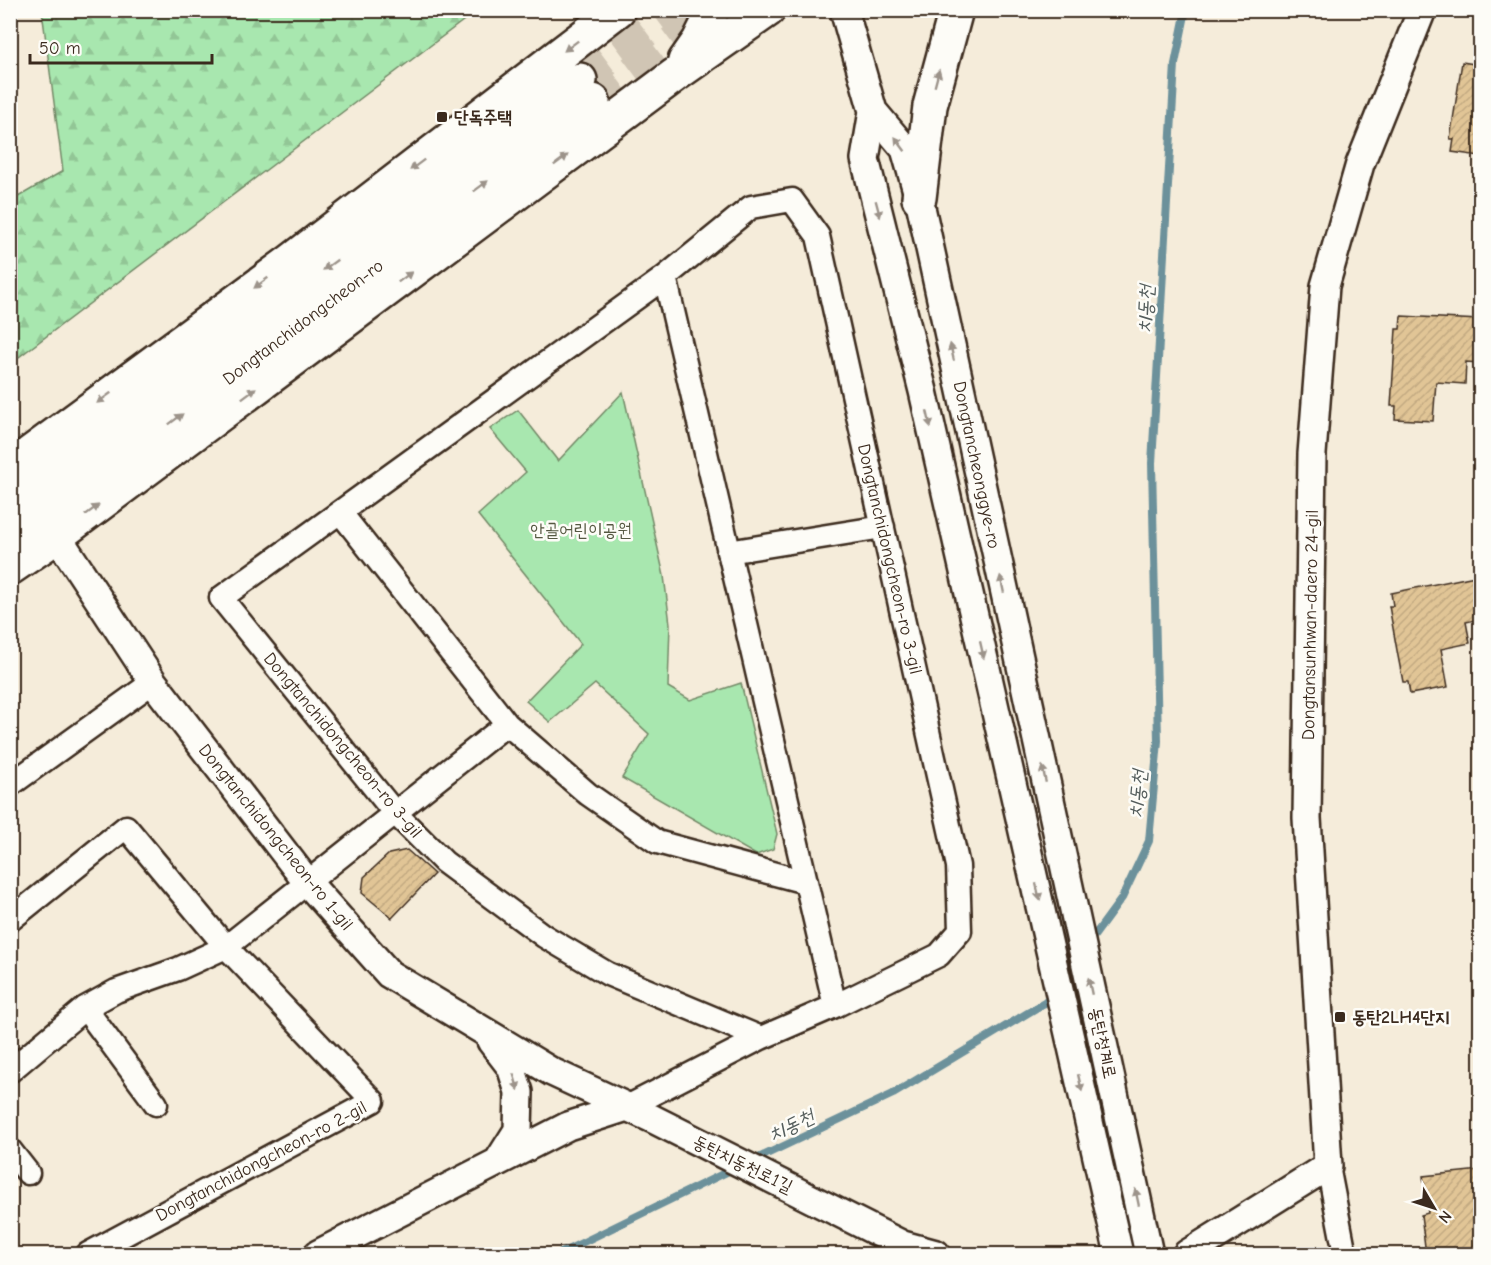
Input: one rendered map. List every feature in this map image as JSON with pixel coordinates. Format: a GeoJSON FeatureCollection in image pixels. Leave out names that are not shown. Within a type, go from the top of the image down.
{"type":"FeatureCollection","features":[{"type":"Feature","properties":{"kind":"main road"},"geometry":{"type":"LineString","coordinates":[[10,468],[291,261],[618,10]]}},
{"type":"Feature","properties":{"kind":"main road"},"geometry":{"type":"LineString","coordinates":[[675,75],[699,41],[710,19],[705,10]]}},
{"type":"Feature","properties":{"kind":"main road"},"geometry":{"type":"LineString","coordinates":[[10,568],[57,536],[675,75],[768,10]]}},
{"type":"Feature","properties":{"kind":"main road"},"geometry":{"type":"LineString","coordinates":[[919,198],[930,106],[956,10]]}},
{"type":"Feature","properties":{"kind":"main road","name":"Dongtanchidongcheon-ro"},"geometry":{"type":"LineString","coordinates":[[10,503],[587,90],[165,428],[10,541]]}},
{"type":"Feature","properties":{"kind":"street","name":"Dongtancheonggye-ro"},"geometry":{"type":"LineString","coordinates":[[844,10],[873,111],[905,149],[919,198],[1056,831]]}},
{"type":"Feature","properties":{"kind":"street","name":"Dongtansunhwan-daero 24-gil"},"geometry":{"type":"LineString","coordinates":[[1345,1254],[1328,1166],[1307,818],[1312,454],[1325,286],[1360,164],[1422,10]]}},
{"type":"Feature","properties":{"kind":"street","name":"Dongtancheonggye-ro"},"geometry":{"type":"LineString","coordinates":[[873,111],[865,159],[920,380],[1025,835]]}},
{"type":"Feature","properties":{"kind":"street","name":"Dongtanchidongcheon-ro 3-gil"},"geometry":{"type":"LineString","coordinates":[[627,1107],[761,1038],[834,1006],[939,955],[960,931],[958,866],[818,236],[792,200],[752,207],[665,277],[221,598],[394,812],[444,862],[544,936],[608,974],[761,1038]]}},
{"type":"Feature","properties":{"kind":"street"},"geometry":{"type":"LineString","coordinates":[[665,277],[834,1006]]}},
{"type":"Feature","properties":{"kind":"street"},"geometry":{"type":"LineString","coordinates":[[340,512],[507,724],[588,794],[657,842],[805,882]]}},
{"type":"Feature","properties":{"kind":"street"},"geometry":{"type":"LineString","coordinates":[[729,552],[883,527]]}},
{"type":"Feature","properties":{"kind":"street","name":"Dongtanchidongcheon-ro 1-gil"},"geometry":{"type":"LineString","coordinates":[[57,536],[153,682],[307,882],[389,974],[552,1072],[653,1119]]}},
{"type":"Feature","properties":{"kind":"street"},"geometry":{"type":"LineString","coordinates":[[10,785],[153,682]]}},
{"type":"Feature","properties":{"kind":"street"},"geometry":{"type":"LineString","coordinates":[[10,1071],[85,1008],[116,991],[178,969],[226,947],[507,724]]}},
{"type":"Feature","properties":{"kind":"street","name":"Dongtanchidongcheon-ro 2-gil"},"geometry":{"type":"LineString","coordinates":[[10,920],[126,827],[226,947],[373,1101],[88,1254]]}},
{"type":"Feature","properties":{"kind":"street","name":"동탄청계로"},"geometry":{"type":"LineString","coordinates":[[1056,831],[1149,1254]]}},
{"type":"Feature","properties":{"kind":"street","name":"동탄청계로"},"geometry":{"type":"LineString","coordinates":[[1025,835],[1119,1254]]}},
{"type":"Feature","properties":{"kind":"street"},"geometry":{"type":"LineString","coordinates":[[85,1008],[156,1104]]}},
{"type":"Feature","properties":{"kind":"street"},"geometry":{"type":"LineString","coordinates":[[485,1033],[511,1067],[519,1092],[518,1130],[498,1162]]}},
{"type":"Feature","properties":{"kind":"street"},"geometry":{"type":"LineString","coordinates":[[318,1254],[568,1126],[627,1107]]}},
{"type":"Feature","properties":{"kind":"street","name":"동탄치동천로1길"},"geometry":{"type":"LineString","coordinates":[[653,1119],[903,1245],[936,1254]]}},
{"type":"Feature","properties":{"kind":"street"},"geometry":{"type":"LineString","coordinates":[[10,1150],[28,1173]]}},
{"type":"Feature","properties":{"kind":"street"},"geometry":{"type":"LineString","coordinates":[[1187,1254],[1328,1166]]}},
{"type":"Feature","properties":{"kind":"green space"},"geometry":{"type":"Polygon","coordinates":[[[42,10],[476,11],[11,363],[11,201],[63,171],[42,10]]]}},
{"type":"Feature","properties":{"kind":"green space","name":"안골어린이공원"},"geometry":{"type":"Polygon","coordinates":[[[623,392],[664,576],[670,624],[668,687],[690,700],[741,683],[777,834],[773,849],[756,855],[622,778],[649,734],[595,684],[550,722],[526,701],[581,644],[478,515],[526,472],[490,429],[518,410],[558,461],[623,392]]]}},
{"type":"Feature","properties":{"kind":"building"},"geometry":{"type":"Polygon","coordinates":[[[1462,62],[1480,65],[1480,156],[1452,152],[1454,139],[1450,139],[1462,62]]]}},
{"type":"Feature","properties":{"kind":"building"},"geometry":{"type":"Polygon","coordinates":[[[1401,316],[1480,320],[1480,363],[1466,362],[1465,384],[1436,382],[1433,421],[1395,419],[1396,406],[1391,406],[1396,329],[1400,329],[1401,316]]]}},
{"type":"Feature","properties":{"kind":"building"},"geometry":{"type":"Polygon","coordinates":[[[1480,575],[1480,619],[1466,622],[1470,643],[1441,649],[1448,687],[1410,694],[1408,682],[1403,682],[1398,656],[1389,606],[1393,606],[1391,593],[1480,575]]]}},
{"type":"Feature","properties":{"kind":"building"},"geometry":{"type":"Polygon","coordinates":[[[407,850],[434,874],[392,918],[362,893],[364,877],[389,854],[407,850]]]}},
{"type":"Feature","properties":{"kind":"building"},"geometry":{"type":"Polygon","coordinates":[[[1480,1170],[1480,1254],[1426,1254],[1421,1215],[1428,1213],[1423,1176],[1480,1170]]]}},
{"type":"Feature","properties":{"kind":"waterway","name":"치동천"},"geometry":{"type":"LineString","coordinates":[[1089,943],[1122,898],[1149,841],[1158,741],[1152,463],[1175,64],[1186,10]]}},
{"type":"Feature","properties":{"kind":"waterway","name":"치동천"},"geometry":{"type":"LineString","coordinates":[[1062,979],[1078,957]]}},
{"type":"Feature","properties":{"kind":"waterway","name":"치동천"},"geometry":{"type":"LineString","coordinates":[[752,1161],[893,1094],[1046,1002],[1052,993]]}},
{"type":"Feature","properties":{"kind":"waterway","name":"치동천"},"geometry":{"type":"LineString","coordinates":[[559,1254],[735,1168]]}},
{"type":"Feature","properties":{"kind":"tunnel"},"geometry":{"type":"LineString","coordinates":[[580,80],[674,10]]}},
{"type":"Feature","properties":{"kind":"tunnel"},"geometry":{"type":"LineString","coordinates":[[593,101],[716,10]]}},
{"type":"Feature","properties":{"kind":"place","name":"단독주택"},"geometry":{"type":"Point","coordinates":[442,117]}},
{"type":"Feature","properties":{"kind":"place","name":"동탄2LH4단지"},"geometry":{"type":"Point","coordinates":[1340,1017]}}]}
